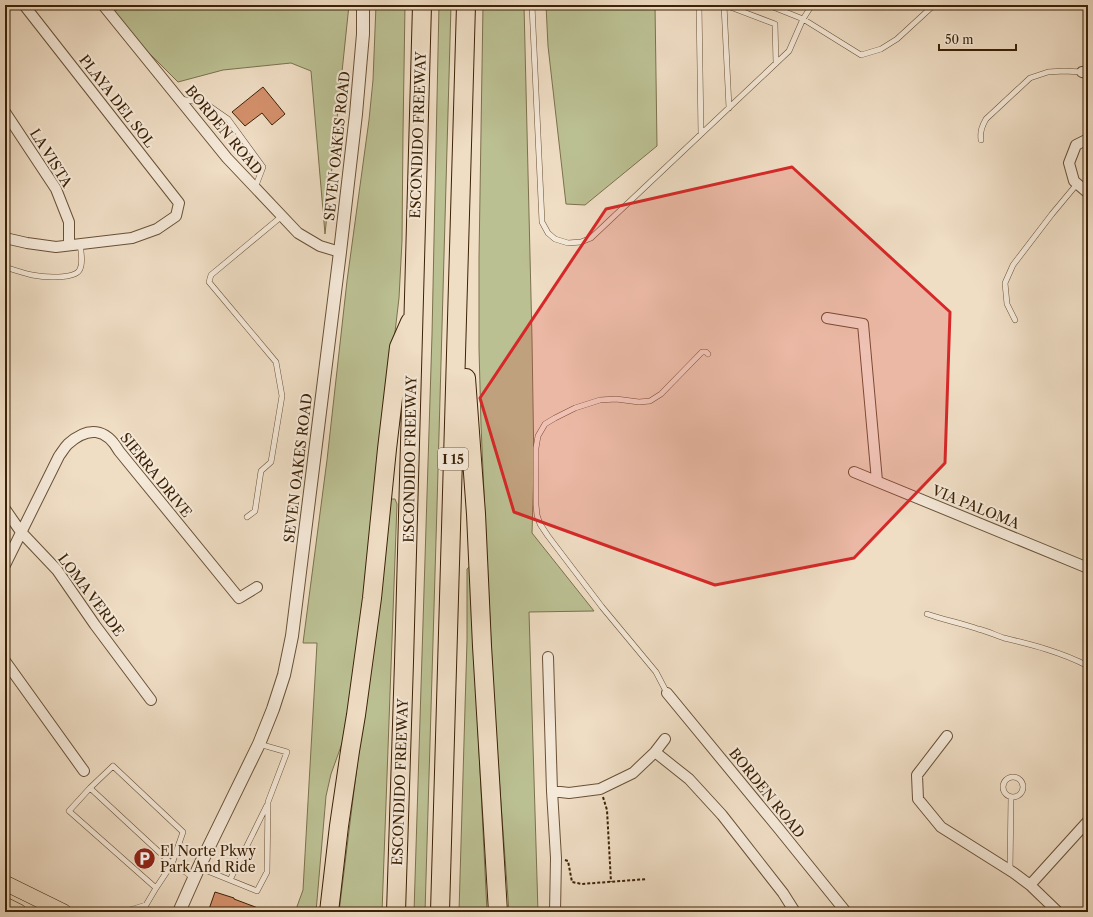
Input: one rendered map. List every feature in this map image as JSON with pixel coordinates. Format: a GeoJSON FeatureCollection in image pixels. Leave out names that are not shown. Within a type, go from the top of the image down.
{"type":"FeatureCollection","features":[{"type":"Feature","properties":{"kind":"highway","name":"ESCONDIDO FREEWAY"},"geometry":{"type":"LineString","coordinates":[[396,912],[422,5]]}},
{"type":"Feature","properties":{"kind":"highway","name":"I 15"},"geometry":{"type":"LineString","coordinates":[[440,912],[466,5]]}},
{"type":"Feature","properties":{"kind":"highway"},"geometry":{"type":"LineString","coordinates":[[458,298],[470,422],[476,506],[482,646],[498,912]]}},
{"type":"Feature","properties":{"kind":"highway"},"geometry":{"type":"LineString","coordinates":[[329,912],[339,826],[372,598],[399,347],[413,316]]}},
{"type":"Feature","properties":{"kind":"main road"},"geometry":{"type":"LineString","coordinates":[[5,883],[64,912]]}},
{"type":"Feature","properties":{"kind":"street","name":"PLAYA DEL SOL"},"geometry":{"type":"LineString","coordinates":[[24,5],[179,203],[176,216],[157,229],[132,238],[80,244]]}},
{"type":"Feature","properties":{"kind":"street","name":"BORDEN ROAD"},"geometry":{"type":"LineString","coordinates":[[103,5],[227,158],[298,233],[320,246],[340,252]]}},
{"type":"Feature","properties":{"kind":"street","name":"SEVEN OAKES ROAD"},"geometry":{"type":"LineString","coordinates":[[179,912],[196,873],[260,744],[282,682],[292,636],[356,114],[363,34],[363,5]]}},
{"type":"Feature","properties":{"kind":"street","name":"LA VISTA"},"geometry":{"type":"LineString","coordinates":[[5,112],[56,189],[68,222],[69,245]]}},
{"type":"Feature","properties":{"kind":"street"},"geometry":{"type":"LineString","coordinates":[[1088,139],[1076,145],[1069,163],[1074,181],[1088,193]]}},
{"type":"Feature","properties":{"kind":"street"},"geometry":{"type":"LineString","coordinates":[[5,238],[56,247],[80,244]]}},
{"type":"Feature","properties":{"kind":"street"},"geometry":{"type":"LineString","coordinates":[[827,318],[863,324],[877,481]]}},
{"type":"Feature","properties":{"kind":"street","name":"SIERRA DRIVE"},"geometry":{"type":"LineString","coordinates":[[5,565],[59,456],[68,444],[82,434],[96,432],[102,433],[114,442],[119,451],[239,598],[257,587]]}},
{"type":"Feature","properties":{"kind":"street","name":"VIA PALOMA"},"geometry":{"type":"LineString","coordinates":[[854,472],[1088,568]]}},
{"type":"Feature","properties":{"kind":"street","name":"LOMA VERDE"},"geometry":{"type":"LineString","coordinates":[[5,509],[21,532],[57,570],[95,625],[151,700]]}},
{"type":"Feature","properties":{"kind":"street"},"geometry":{"type":"LineString","coordinates":[[548,657],[552,791],[556,858],[555,912]]}},
{"type":"Feature","properties":{"kind":"street"},"geometry":{"type":"LineString","coordinates":[[5,661],[84,771]]}},
{"type":"Feature","properties":{"kind":"street","name":"BORDEN ROAD"},"geometry":{"type":"LineString","coordinates":[[667,693],[846,912]]}},
{"type":"Feature","properties":{"kind":"street"},"geometry":{"type":"LineString","coordinates":[[947,736],[917,775],[918,799],[941,828],[1010,870],[1030,885],[1058,912]]}},
{"type":"Feature","properties":{"kind":"street"},"geometry":{"type":"LineString","coordinates":[[552,791],[569,793],[600,789],[633,773],[655,752],[665,739]]}},
{"type":"Feature","properties":{"kind":"street"},"geometry":{"type":"LineString","coordinates":[[655,752],[689,779],[722,815],[783,893],[795,912]]}},
{"type":"Feature","properties":{"kind":"street"},"geometry":{"type":"LineString","coordinates":[[1030,885],[1088,821]]}},
{"type":"Feature","properties":{"kind":"lane"},"geometry":{"type":"LineString","coordinates":[[532,5],[542,222],[548,233],[555,239],[568,243],[581,242],[591,238],[789,51],[803,19],[812,5]]}},
{"type":"Feature","properties":{"kind":"lane"},"geometry":{"type":"LineString","coordinates":[[699,5],[701,134]]}},
{"type":"Feature","properties":{"kind":"lane"},"geometry":{"type":"LineString","coordinates":[[729,108],[725,5],[775,24],[776,63]]}},
{"type":"Feature","properties":{"kind":"lane"},"geometry":{"type":"LineString","coordinates":[[768,5],[803,19],[861,55],[881,50],[897,39],[934,5]]}},
{"type":"Feature","properties":{"kind":"lane"},"geometry":{"type":"LineString","coordinates":[[981,140],[980,133],[986,119],[1030,78],[1048,72],[1085,72]]}},
{"type":"Feature","properties":{"kind":"lane"},"geometry":{"type":"LineString","coordinates":[[179,99],[205,103],[228,119],[263,166],[255,188]]}},
{"type":"Feature","properties":{"kind":"lane"},"geometry":{"type":"LineString","coordinates":[[1016,320],[1007,304],[1005,283],[1013,265],[1077,184]]}},
{"type":"Feature","properties":{"kind":"lane"},"geometry":{"type":"LineString","coordinates":[[247,517],[255,510],[261,471],[271,462],[282,396],[276,362],[209,282],[211,274],[282,216]]}},
{"type":"Feature","properties":{"kind":"lane"},"geometry":{"type":"LineString","coordinates":[[5,267],[39,276],[50,277],[76,274],[80,270],[81,266],[80,244]]}},
{"type":"Feature","properties":{"kind":"lane"},"geometry":{"type":"LineString","coordinates":[[667,693],[656,672],[602,607],[540,524],[536,505],[536,448],[538,436],[545,424],[555,418],[575,408],[600,400],[616,399],[639,402],[650,401],[661,394],[702,352],[706,352],[708,354]]}},
{"type":"Feature","properties":{"kind":"lane"},"geometry":{"type":"LineString","coordinates":[[928,614],[1056,652],[1088,666]]}},
{"type":"Feature","properties":{"kind":"lane"},"geometry":{"type":"LineString","coordinates":[[230,880],[268,802],[287,752],[260,744]]}},
{"type":"Feature","properties":{"kind":"lane"},"geometry":{"type":"LineString","coordinates":[[130,910],[146,905],[172,864],[183,832],[113,766],[69,811],[156,888]]}},
{"type":"Feature","properties":{"kind":"lane"},"geometry":{"type":"LineString","coordinates":[[1013,776],[1022,781],[1023,788],[1022,792],[1018,796],[1011,797],[1003,791],[1003,784],[1006,779],[1013,776]]}},
{"type":"Feature","properties":{"kind":"lane"},"geometry":{"type":"LineString","coordinates":[[90,788],[172,864],[187,873],[196,873],[230,880],[257,891],[267,872],[268,802]]}},
{"type":"Feature","properties":{"kind":"lane"},"geometry":{"type":"LineString","coordinates":[[1010,870],[1011,797]]}},
{"type":"Feature","properties":{"kind":"path"},"geometry":{"type":"LineString","coordinates":[[600,789],[607,810],[611,882]]}},
{"type":"Feature","properties":{"kind":"path"},"geometry":{"type":"LineString","coordinates":[[556,858],[568,861],[572,882],[582,884],[647,879]]}},
{"type":"Feature","properties":{"kind":"highlighted area"},"geometry":{"type":"Polygon","coordinates":[[[792,167],[950,312],[945,463],[854,558],[715,585],[514,512],[480,398],[606,209],[792,167]]]}},
{"type":"Feature","properties":{"kind":"green space"},"geometry":{"type":"Polygon","coordinates":[[[120,5],[349,5],[325,234],[311,71],[291,63],[223,70],[178,82],[112,16],[120,5]]]}},
{"type":"Feature","properties":{"kind":"green space"},"geometry":{"type":"Polygon","coordinates":[[[376,5],[405,5],[402,241],[399,298],[351,707],[344,738],[331,774],[326,796],[316,912],[295,912],[303,890],[317,643],[303,643],[327,460],[347,281],[369,120],[373,80],[376,5]]]}},
{"type":"Feature","properties":{"kind":"green space"},"geometry":{"type":"Polygon","coordinates":[[[439,5],[451,5],[425,912],[414,912],[432,335],[439,5]]]}},
{"type":"Feature","properties":{"kind":"green space"},"geometry":{"type":"Polygon","coordinates":[[[483,5],[524,5],[534,468],[532,533],[594,611],[529,612],[538,912],[509,912],[495,722],[481,425],[479,348],[483,5]]]}},
{"type":"Feature","properties":{"kind":"green space"},"geometry":{"type":"Polygon","coordinates":[[[546,5],[655,5],[657,146],[585,205],[566,204],[548,46],[546,5]]]}},
{"type":"Feature","properties":{"kind":"green space"},"geometry":{"type":"Polygon","coordinates":[[[390,499],[395,499],[397,504],[382,912],[339,912],[390,499]]]}},
{"type":"Feature","properties":{"kind":"green space"},"geometry":{"type":"Polygon","coordinates":[[[470,566],[487,912],[459,912],[467,640],[467,569],[470,566]]]}},
{"type":"Feature","properties":{"kind":"building"},"geometry":{"type":"Polygon","coordinates":[[[263,87],[285,114],[272,125],[262,113],[245,126],[232,112],[263,87]]]}},
{"type":"Feature","properties":{"kind":"building"},"geometry":{"type":"Polygon","coordinates":[[[215,892],[234,898],[266,912],[208,912],[215,892]]]}},
{"type":"Feature","properties":{"kind":"place","name":"El Norte Pkwy Park And Ride"},"geometry":{"type":"Point","coordinates":[145,859]}}]}
